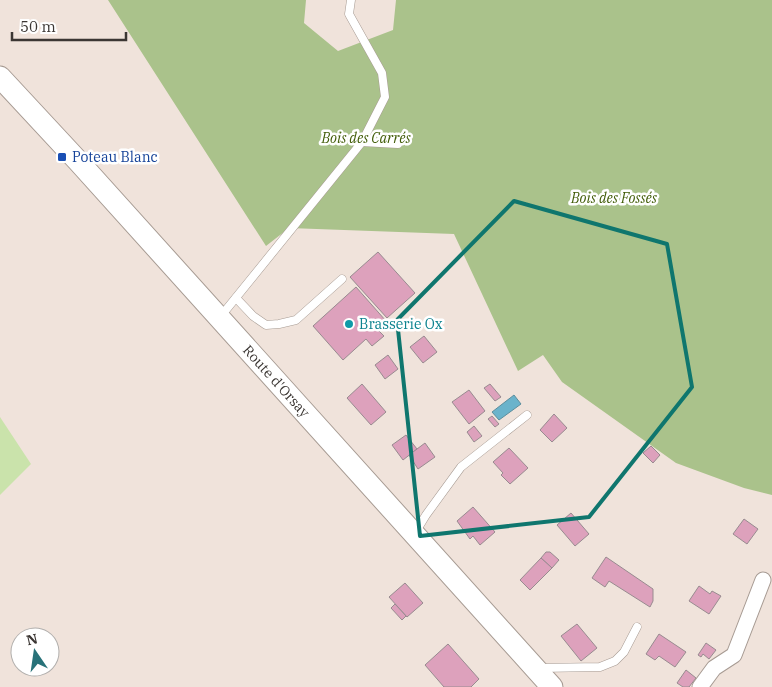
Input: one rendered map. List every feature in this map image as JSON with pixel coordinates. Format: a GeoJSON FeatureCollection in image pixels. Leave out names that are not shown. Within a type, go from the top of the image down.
{"type":"FeatureCollection","features":[{"type":"Feature","properties":{"kind":"main road","name":"Route d'Orsay"},"geometry":{"type":"LineString","coordinates":[[0,77],[552,687]]}},
{"type":"Feature","properties":{"kind":"street"},"geometry":{"type":"LineString","coordinates":[[700,687],[714,668],[734,655],[763,580]]}},
{"type":"Feature","properties":{"kind":"lane"},"geometry":{"type":"LineString","coordinates":[[218,318],[362,142],[385,97],[382,73],[349,14],[351,0]]}},
{"type":"Feature","properties":{"kind":"lane"},"geometry":{"type":"LineString","coordinates":[[362,142],[398,144]]}},
{"type":"Feature","properties":{"kind":"lane"},"geometry":{"type":"LineString","coordinates":[[236,298],[253,316],[266,325],[279,324],[296,320],[342,278]]}},
{"type":"Feature","properties":{"kind":"lane"},"geometry":{"type":"LineString","coordinates":[[414,535],[426,515],[461,467],[527,415]]}},
{"type":"Feature","properties":{"kind":"lane"},"geometry":{"type":"LineString","coordinates":[[535,668],[600,667],[615,661],[624,652],[637,627]]}},
{"type":"Feature","properties":{"kind":"highlighted area"},"geometry":{"type":"Polygon","coordinates":[[[514,201],[667,244],[692,387],[589,517],[420,536],[397,320],[514,201]]]}},
{"type":"Feature","properties":{"kind":"green space","name":"Bois des Fossés"},"geometry":{"type":"Polygon","coordinates":[[[108,0],[306,0],[304,23],[338,51],[393,30],[396,0],[772,0],[772,495],[744,488],[676,463],[562,382],[543,355],[518,371],[454,234],[289,228],[266,246],[108,0]]]}},
{"type":"Feature","properties":{"kind":"green space"},"geometry":{"type":"Polygon","coordinates":[[[0,417],[31,464],[0,495],[0,417]]]}},
{"type":"Feature","properties":{"kind":"water"},"geometry":{"type":"Polygon","coordinates":[[[514,395],[521,404],[499,420],[492,412],[514,395]]]}},
{"type":"Feature","properties":{"kind":"building"},"geometry":{"type":"Polygon","coordinates":[[[378,252],[415,293],[387,318],[350,277],[378,252]]]}},
{"type":"Feature","properties":{"kind":"building","name":"Brasserie Ox"},"geometry":{"type":"Polygon","coordinates":[[[356,287],[386,321],[377,329],[384,336],[372,346],[366,339],[343,360],[313,326],[356,287]]]}},
{"type":"Feature","properties":{"kind":"building"},"geometry":{"type":"Polygon","coordinates":[[[424,336],[437,352],[423,363],[410,347],[424,336]]]}},
{"type":"Feature","properties":{"kind":"building"},"geometry":{"type":"Polygon","coordinates":[[[388,355],[398,369],[385,379],[375,365],[388,355]]]}},
{"type":"Feature","properties":{"kind":"building"},"geometry":{"type":"Polygon","coordinates":[[[362,384],[386,412],[371,425],[347,398],[362,384]]]}},
{"type":"Feature","properties":{"kind":"building"},"geometry":{"type":"Polygon","coordinates":[[[490,384],[501,397],[495,401],[484,388],[490,384]]]}},
{"type":"Feature","properties":{"kind":"building"},"geometry":{"type":"Polygon","coordinates":[[[469,390],[485,411],[469,424],[452,402],[469,390]]]}},
{"type":"Feature","properties":{"kind":"building"},"geometry":{"type":"Polygon","coordinates":[[[554,414],[567,428],[552,442],[540,430],[554,414]]]}},
{"type":"Feature","properties":{"kind":"building"},"geometry":{"type":"Polygon","coordinates":[[[492,416],[499,424],[495,427],[488,419],[492,416]]]}},
{"type":"Feature","properties":{"kind":"building"},"geometry":{"type":"Polygon","coordinates":[[[474,426],[482,436],[474,442],[467,432],[474,426]]]}},
{"type":"Feature","properties":{"kind":"building"},"geometry":{"type":"Polygon","coordinates":[[[406,435],[417,449],[403,460],[392,445],[406,435]]]}},
{"type":"Feature","properties":{"kind":"building"},"geometry":{"type":"Polygon","coordinates":[[[425,443],[435,457],[418,469],[409,455],[425,443]]]}},
{"type":"Feature","properties":{"kind":"building"},"geometry":{"type":"Polygon","coordinates":[[[651,446],[660,455],[653,463],[643,453],[651,446]]]}},
{"type":"Feature","properties":{"kind":"building"},"geometry":{"type":"Polygon","coordinates":[[[509,448],[528,468],[510,484],[501,475],[503,473],[493,462],[509,448]]]}},
{"type":"Feature","properties":{"kind":"building"},"geometry":{"type":"Polygon","coordinates":[[[473,507],[495,532],[480,545],[473,536],[470,539],[457,521],[473,507]]]}},
{"type":"Feature","properties":{"kind":"building"},"geometry":{"type":"Polygon","coordinates":[[[571,513],[589,534],[575,546],[557,525],[571,513]]]}},
{"type":"Feature","properties":{"kind":"building"},"geometry":{"type":"Polygon","coordinates":[[[744,519],[758,529],[747,544],[733,534],[744,519]]]}},
{"type":"Feature","properties":{"kind":"building"},"geometry":{"type":"Polygon","coordinates":[[[546,552],[550,552],[559,560],[552,568],[541,558],[546,552]]]}},
{"type":"Feature","properties":{"kind":"building"},"geometry":{"type":"Polygon","coordinates":[[[606,557],[653,589],[653,601],[650,607],[609,581],[605,587],[592,578],[606,557]]]}},
{"type":"Feature","properties":{"kind":"building"},"geometry":{"type":"Polygon","coordinates":[[[541,558],[552,568],[530,590],[520,580],[541,558]]]}},
{"type":"Feature","properties":{"kind":"building"},"geometry":{"type":"Polygon","coordinates":[[[405,583],[423,603],[407,617],[389,597],[405,583]]]}},
{"type":"Feature","properties":{"kind":"building"},"geometry":{"type":"Polygon","coordinates":[[[699,586],[710,594],[712,591],[721,596],[709,614],[689,601],[699,586]]]}},
{"type":"Feature","properties":{"kind":"building"},"geometry":{"type":"Polygon","coordinates":[[[395,604],[406,616],[402,620],[391,608],[395,604]]]}},
{"type":"Feature","properties":{"kind":"building"},"geometry":{"type":"Polygon","coordinates":[[[577,624],[597,648],[581,661],[561,636],[577,624]]]}},
{"type":"Feature","properties":{"kind":"building"},"geometry":{"type":"Polygon","coordinates":[[[659,634],[686,652],[675,667],[659,656],[655,660],[646,654],[659,634]]]}},
{"type":"Feature","properties":{"kind":"building"},"geometry":{"type":"Polygon","coordinates":[[[706,643],[716,650],[709,659],[703,654],[701,657],[698,655],[706,643]]]}},
{"type":"Feature","properties":{"kind":"building"},"geometry":{"type":"Polygon","coordinates":[[[448,644],[479,679],[471,687],[444,687],[425,665],[448,644]]]}},
{"type":"Feature","properties":{"kind":"building"},"geometry":{"type":"Polygon","coordinates":[[[686,670],[696,678],[689,687],[683,687],[677,683],[686,670]]]}},
{"type":"Feature","properties":{"kind":"place","name":"Poteau Blanc"},"geometry":{"type":"Point","coordinates":[62,157]}},
{"type":"Feature","properties":{"kind":"place","name":"Brasserie Ox"},"geometry":{"type":"Point","coordinates":[349,324]}},
{"type":"Feature","properties":{"kind":"park label","name":"Bois des Carrés"},"geometry":{"type":"Point","coordinates":[366,138]}}]}
